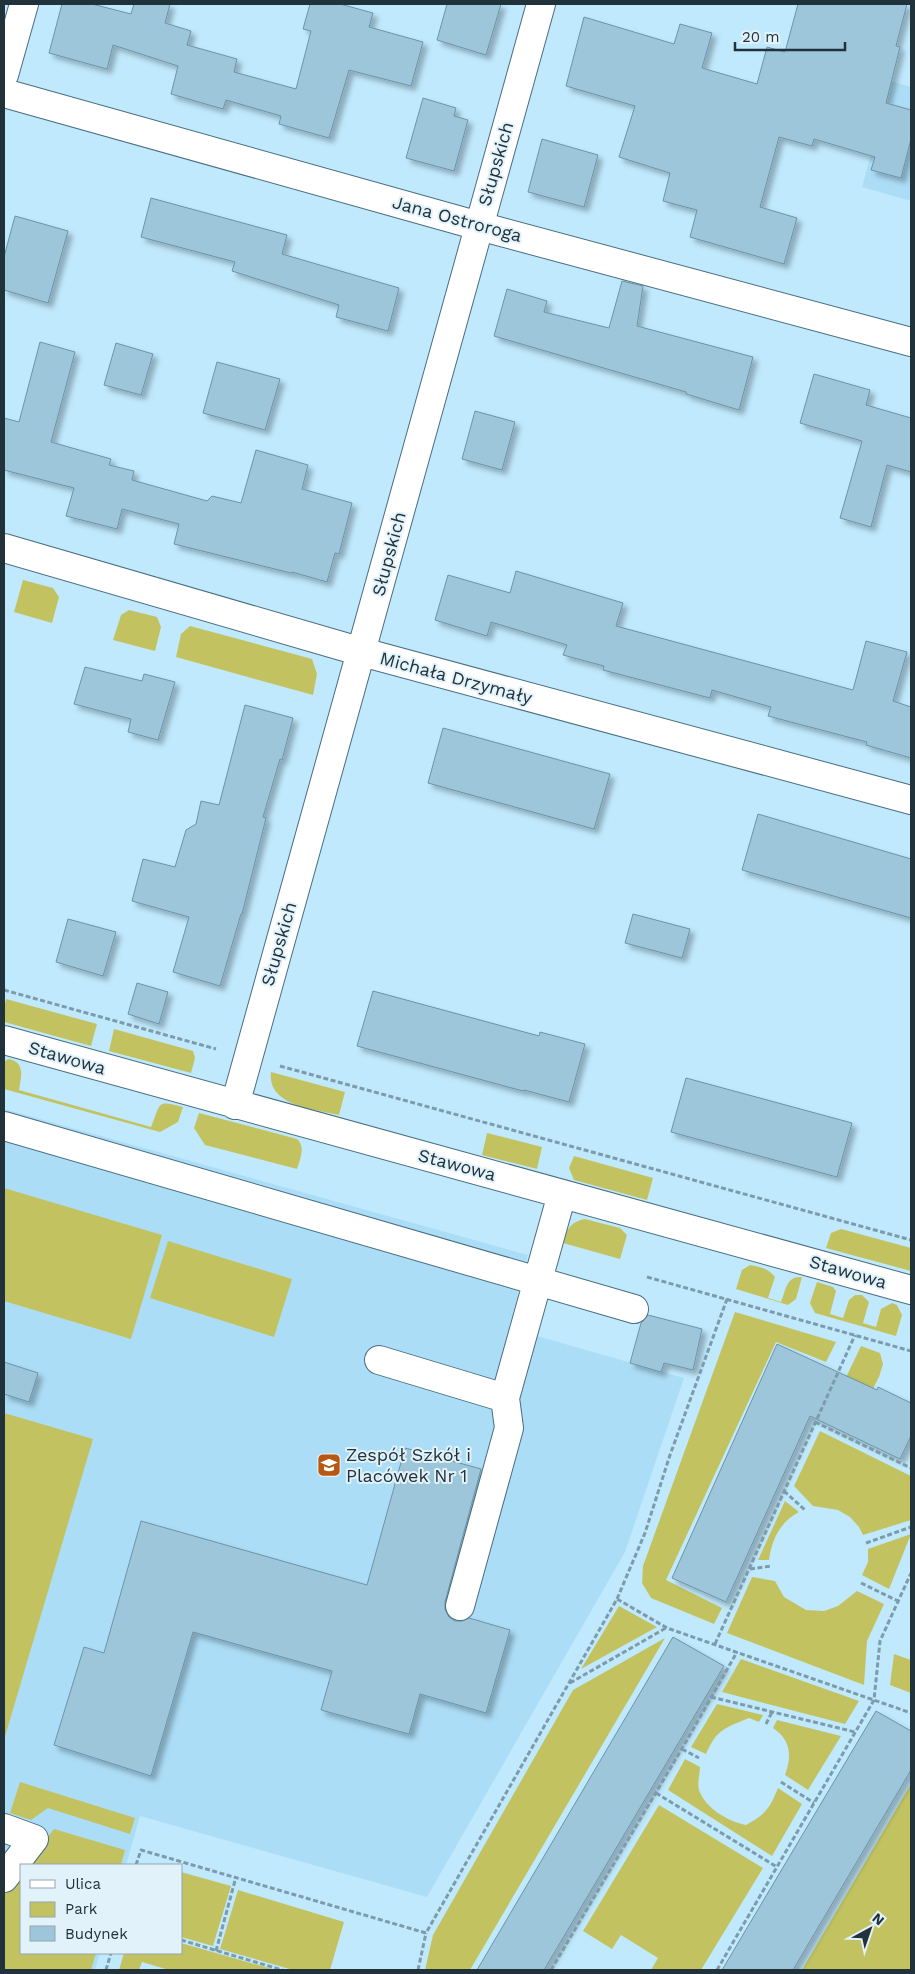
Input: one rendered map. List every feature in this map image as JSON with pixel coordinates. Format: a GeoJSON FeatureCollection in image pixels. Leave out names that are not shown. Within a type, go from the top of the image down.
{"type":"FeatureCollection","features":[{"type":"Feature","properties":{"kind":"street"},"geometry":{"type":"LineString","coordinates":[[4,75],[24,4]]}},
{"type":"Feature","properties":{"kind":"street","name":"Słupskich"},"geometry":{"type":"LineString","coordinates":[[235,1105],[541,4]]}},
{"type":"Feature","properties":{"kind":"street","name":"Jana Ostroroga"},"geometry":{"type":"LineString","coordinates":[[4,93],[479,226],[911,342]]}},
{"type":"Feature","properties":{"kind":"street","name":"Michała Drzymały"},"geometry":{"type":"LineString","coordinates":[[4,548],[362,652],[911,800]]}},
{"type":"Feature","properties":{"kind":"street","name":"Stawowa"},"geometry":{"type":"LineString","coordinates":[[4,1040],[911,1290]]}},
{"type":"Feature","properties":{"kind":"street"},"geometry":{"type":"LineString","coordinates":[[4,1126],[634,1309]]}},
{"type":"Feature","properties":{"kind":"street"},"geometry":{"type":"LineString","coordinates":[[460,1606],[510,1428],[505,1398],[562,1194]]}},
{"type":"Feature","properties":{"kind":"street"},"geometry":{"type":"LineString","coordinates":[[379,1360],[505,1398]]}},
{"type":"Feature","properties":{"kind":"street"},"geometry":{"type":"LineString","coordinates":[[4,1828],[34,1839],[4,1878]]}},
{"type":"Feature","properties":{"kind":"path"},"geometry":{"type":"LineString","coordinates":[[4,990],[911,1240]]}},
{"type":"Feature","properties":{"kind":"path"},"geometry":{"type":"LineString","coordinates":[[418,1970],[426,1933],[617,1599],[645,1533],[670,1455],[727,1299]]}},
{"type":"Feature","properties":{"kind":"path"},"geometry":{"type":"LineString","coordinates":[[715,1644],[855,1335]]}},
{"type":"Feature","properties":{"kind":"path"},"geometry":{"type":"LineString","coordinates":[[815,1422],[911,1468]]}},
{"type":"Feature","properties":{"kind":"path"},"geometry":{"type":"LineString","coordinates":[[784,1491],[805,1510]]}},
{"type":"Feature","properties":{"kind":"path"},"geometry":{"type":"LineString","coordinates":[[866,1543],[911,1527]]}},
{"type":"Feature","properties":{"kind":"path"},"geometry":{"type":"LineString","coordinates":[[749,1569],[771,1566]]}},
{"type":"Feature","properties":{"kind":"path"},"geometry":{"type":"LineString","coordinates":[[717,1970],[874,1700],[880,1642],[911,1573]]}},
{"type":"Feature","properties":{"kind":"path"},"geometry":{"type":"LineString","coordinates":[[860,1583],[898,1601]]}},
{"type":"Feature","properties":{"kind":"path"},"geometry":{"type":"LineString","coordinates":[[617,1599],[667,1628],[911,1713]]}},
{"type":"Feature","properties":{"kind":"path"},"geometry":{"type":"LineString","coordinates":[[569,1683],[667,1628]]}},
{"type":"Feature","properties":{"kind":"path"},"geometry":{"type":"LineString","coordinates":[[551,1970],[737,1652]]}},
{"type":"Feature","properties":{"kind":"path"},"geometry":{"type":"LineString","coordinates":[[711,1697],[855,1732]]}},
{"type":"Feature","properties":{"kind":"path"},"geometry":{"type":"LineString","coordinates":[[766,1724],[772,1712]]}},
{"type":"Feature","properties":{"kind":"path"},"geometry":{"type":"LineString","coordinates":[[682,1749],[698,1758]]}},
{"type":"Feature","properties":{"kind":"path"},"geometry":{"type":"LineString","coordinates":[[781,1782],[814,1803]]}},
{"type":"Feature","properties":{"kind":"path"},"geometry":{"type":"LineString","coordinates":[[656,1793],[777,1867]]}},
{"type":"Feature","properties":{"kind":"path"},"geometry":{"type":"LineString","coordinates":[[136,1864],[141,1850],[426,1933]]}},
{"type":"Feature","properties":{"kind":"path"},"geometry":{"type":"LineString","coordinates":[[216,1951],[236,1878]]}},
{"type":"Feature","properties":{"kind":"path"},"geometry":{"type":"LineString","coordinates":[[182,1940],[282,1970]]}},
{"type":"Feature","properties":{"kind":"path"},"geometry":{"type":"LineString","coordinates":[[106,1970],[111,1954]]}},
{"type":"Feature","properties":{"kind":"shaded area"},"geometry":{"type":"Polygon","coordinates":[[[891,81],[911,87],[911,201],[862,187],[891,81]]]}},
{"type":"Feature","properties":{"kind":"shaded area","name":"Zespół Szkół i Placówek Nr 1"},"geometry":{"type":"Polygon","coordinates":[[[4,1109],[528,1255],[509,1328],[684,1378],[625,1552],[427,1897],[140,1816],[126,1864],[20,1864],[20,1954],[100,1954],[95,1970],[4,1970],[4,1109]]]}},
{"type":"Feature","properties":{"kind":"green space"},"geometry":{"type":"Polygon","coordinates":[[[23,580],[53,588],[59,597],[52,623],[14,612],[23,580]]]}},
{"type":"Feature","properties":{"kind":"green space"},"geometry":{"type":"Polygon","coordinates":[[[129,610],[157,617],[161,627],[155,651],[113,640],[121,615],[129,610]]]}},
{"type":"Feature","properties":{"kind":"green space"},"geometry":{"type":"Polygon","coordinates":[[[190,626],[312,659],[317,674],[313,695],[176,657],[181,634],[190,626]]]}},
{"type":"Feature","properties":{"kind":"green space"},"geometry":{"type":"Polygon","coordinates":[[[6,999],[97,1024],[91,1046],[4,1022],[6,999]]]}},
{"type":"Feature","properties":{"kind":"green space"},"geometry":{"type":"Polygon","coordinates":[[[114,1029],[193,1051],[195,1058],[191,1073],[109,1051],[114,1029]]]}},
{"type":"Feature","properties":{"kind":"green space"},"geometry":{"type":"Polygon","coordinates":[[[8,1059],[18,1063],[20,1067],[19,1090],[151,1127],[160,1105],[168,1104],[183,1107],[178,1122],[160,1132],[4,1089],[4,1062],[8,1059]]]}},
{"type":"Feature","properties":{"kind":"green space"},"geometry":{"type":"Polygon","coordinates":[[[271,1072],[345,1092],[339,1115],[306,1108],[284,1099],[272,1083],[271,1072]]]}},
{"type":"Feature","properties":{"kind":"green space"},"geometry":{"type":"Polygon","coordinates":[[[199,1113],[297,1139],[302,1149],[297,1169],[205,1145],[194,1128],[199,1113]]]}},
{"type":"Feature","properties":{"kind":"green space"},"geometry":{"type":"Polygon","coordinates":[[[487,1133],[542,1147],[537,1169],[482,1155],[487,1133]]]}},
{"type":"Feature","properties":{"kind":"green space"},"geometry":{"type":"Polygon","coordinates":[[[574,1156],[653,1178],[647,1200],[574,1180],[569,1168],[574,1156]]]}},
{"type":"Feature","properties":{"kind":"green space"},"geometry":{"type":"Polygon","coordinates":[[[4,1188],[162,1235],[131,1339],[4,1301],[4,1188]]]}},
{"type":"Feature","properties":{"kind":"green space"},"geometry":{"type":"Polygon","coordinates":[[[585,1219],[620,1228],[627,1235],[620,1259],[563,1243],[570,1227],[576,1222],[585,1219]]]}},
{"type":"Feature","properties":{"kind":"green space"},"geometry":{"type":"Polygon","coordinates":[[[841,1229],[911,1248],[911,1271],[826,1248],[831,1233],[841,1229]]]}},
{"type":"Feature","properties":{"kind":"green space"},"geometry":{"type":"Polygon","coordinates":[[[168,1241],[292,1279],[274,1337],[150,1298],[168,1241]]]}},
{"type":"Feature","properties":{"kind":"green space"},"geometry":{"type":"Polygon","coordinates":[[[750,1265],[767,1270],[775,1277],[768,1298],[781,1302],[790,1281],[797,1277],[802,1277],[796,1299],[788,1305],[736,1289],[742,1270],[750,1265]]]}},
{"type":"Feature","properties":{"kind":"green space"},"geometry":{"type":"Polygon","coordinates":[[[817,1282],[833,1287],[836,1291],[830,1314],[843,1318],[849,1300],[855,1295],[862,1295],[869,1302],[863,1323],[876,1327],[881,1309],[892,1303],[897,1305],[902,1315],[896,1336],[815,1313],[810,1303],[817,1282]]]}},
{"type":"Feature","properties":{"kind":"green space"},"geometry":{"type":"Polygon","coordinates":[[[735,1312],[836,1342],[826,1362],[776,1342],[666,1580],[722,1608],[714,1624],[651,1598],[642,1583],[643,1566],[735,1312]]]}},
{"type":"Feature","properties":{"kind":"green space"},"geometry":{"type":"Polygon","coordinates":[[[861,1346],[880,1353],[883,1364],[879,1377],[851,1432],[826,1419],[861,1346]]]}},
{"type":"Feature","properties":{"kind":"green space"},"geometry":{"type":"Polygon","coordinates":[[[4,1413],[93,1439],[4,1740],[4,1413]]]}},
{"type":"Feature","properties":{"kind":"green space"},"geometry":{"type":"Polygon","coordinates":[[[820,1431],[911,1476],[911,1520],[863,1535],[850,1517],[838,1510],[813,1506],[794,1486],[820,1431]]]}},
{"type":"Feature","properties":{"kind":"green space"},"geometry":{"type":"Polygon","coordinates":[[[785,1501],[799,1512],[792,1516],[778,1532],[772,1545],[769,1560],[758,1560],[785,1501]]]}},
{"type":"Feature","properties":{"kind":"green space"},"geometry":{"type":"Polygon","coordinates":[[[911,1534],[889,1589],[862,1575],[868,1562],[868,1549],[911,1534]]]}},
{"type":"Feature","properties":{"kind":"green space"},"geometry":{"type":"Polygon","coordinates":[[[752,1577],[775,1581],[784,1597],[806,1610],[824,1611],[838,1606],[857,1591],[884,1604],[867,1641],[864,1685],[727,1633],[752,1577]]]}},
{"type":"Feature","properties":{"kind":"green space"},"geometry":{"type":"Polygon","coordinates":[[[619,1606],[657,1627],[581,1669],[619,1606]]]}},
{"type":"Feature","properties":{"kind":"green space"},"geometry":{"type":"Polygon","coordinates":[[[665,1638],[470,1970],[425,1970],[433,1935],[573,1690],[665,1638]]]}},
{"type":"Feature","properties":{"kind":"green space"},"geometry":{"type":"Polygon","coordinates":[[[894,1654],[911,1660],[911,1693],[890,1685],[894,1654]]]}},
{"type":"Feature","properties":{"kind":"green space"},"geometry":{"type":"Polygon","coordinates":[[[741,1659],[859,1701],[845,1724],[722,1692],[741,1659]]]}},
{"type":"Feature","properties":{"kind":"green space"},"geometry":{"type":"Polygon","coordinates":[[[717,1704],[763,1715],[759,1722],[749,1718],[723,1730],[714,1739],[706,1754],[691,1747],[717,1704]]]}},
{"type":"Feature","properties":{"kind":"green space"},"geometry":{"type":"Polygon","coordinates":[[[777,1720],[841,1736],[808,1790],[785,1775],[789,1755],[787,1743],[773,1728],[777,1720]]]}},
{"type":"Feature","properties":{"kind":"green space"},"geometry":{"type":"Polygon","coordinates":[[[685,1759],[700,1767],[698,1788],[706,1803],[732,1821],[746,1825],[758,1818],[769,1806],[778,1788],[802,1804],[772,1856],[668,1790],[685,1759]]]}},
{"type":"Feature","properties":{"kind":"green space"},"geometry":{"type":"Polygon","coordinates":[[[20,1782],[135,1818],[130,1834],[48,1808],[31,1820],[10,1813],[20,1782]]]}},
{"type":"Feature","properties":{"kind":"green space"},"geometry":{"type":"Polygon","coordinates":[[[911,1784],[911,1970],[802,1970],[911,1784]]]}},
{"type":"Feature","properties":{"kind":"green space"},"geometry":{"type":"Polygon","coordinates":[[[659,1805],[763,1868],[701,1970],[651,1970],[658,1958],[621,1935],[612,1949],[583,1931],[659,1805]]]}},
{"type":"Feature","properties":{"kind":"green space"},"geometry":{"type":"Polygon","coordinates":[[[54,1829],[125,1850],[121,1864],[27,1864],[54,1829]]]}},
{"type":"Feature","properties":{"kind":"green space"},"geometry":{"type":"Polygon","coordinates":[[[20,1872],[20,1954],[96,1954],[91,1970],[4,1970],[4,1893],[20,1872]]]}},
{"type":"Feature","properties":{"kind":"green space"},"geometry":{"type":"Polygon","coordinates":[[[182,1872],[231,1886],[213,1946],[182,1937],[182,1872]]]}},
{"type":"Feature","properties":{"kind":"green space"},"geometry":{"type":"Polygon","coordinates":[[[238,1890],[344,1922],[330,1970],[293,1970],[220,1949],[238,1890]]]}},
{"type":"Feature","properties":{"kind":"green space"},"geometry":{"type":"Polygon","coordinates":[[[182,1943],[272,1969],[169,1970],[142,1962],[139,1970],[119,1970],[124,1954],[182,1954],[182,1943]]]}},
{"type":"Feature","properties":{"kind":"building"},"geometry":{"type":"Polygon","coordinates":[[[62,4],[92,4],[131,14],[134,4],[170,4],[165,23],[191,31],[187,45],[237,59],[234,72],[296,89],[311,31],[303,29],[310,4],[340,4],[373,13],[369,27],[423,42],[411,86],[349,70],[329,138],[279,124],[281,116],[226,100],[223,109],[171,94],[178,66],[113,45],[107,69],[49,53],[62,4]]]}},
{"type":"Feature","properties":{"kind":"building"},"geometry":{"type":"Polygon","coordinates":[[[447,4],[501,4],[486,55],[437,40],[447,4]]]}},
{"type":"Feature","properties":{"kind":"building"},"geometry":{"type":"Polygon","coordinates":[[[798,4],[907,4],[896,46],[900,47],[886,103],[911,110],[911,139],[901,178],[871,170],[875,157],[814,139],[812,146],[779,137],[760,207],[797,218],[784,264],[690,237],[697,210],[663,201],[670,173],[619,157],[635,106],[566,86],[584,17],[674,44],[680,24],[712,33],[702,68],[757,84],[767,47],[785,52],[798,4]]]}},
{"type":"Feature","properties":{"kind":"building"},"geometry":{"type":"Polygon","coordinates":[[[423,98],[456,108],[454,116],[468,120],[454,171],[406,158],[423,98]]]}},
{"type":"Feature","properties":{"kind":"building"},"geometry":{"type":"Polygon","coordinates":[[[542,139],[598,155],[584,207],[528,192],[542,139]]]}},
{"type":"Feature","properties":{"kind":"building"},"geometry":{"type":"Polygon","coordinates":[[[151,198],[287,235],[282,254],[399,288],[388,331],[336,317],[339,305],[232,271],[235,262],[141,237],[151,198]]]}},
{"type":"Feature","properties":{"kind":"building"},"geometry":{"type":"Polygon","coordinates":[[[15,216],[68,231],[48,303],[4,290],[4,257],[15,216]]]}},
{"type":"Feature","properties":{"kind":"building"},"geometry":{"type":"Polygon","coordinates":[[[622,281],[643,286],[637,326],[753,357],[739,410],[686,394],[686,392],[494,336],[507,289],[547,301],[544,312],[609,328],[622,281]]]}},
{"type":"Feature","properties":{"kind":"building"},"geometry":{"type":"Polygon","coordinates":[[[40,342],[75,352],[51,442],[111,459],[109,465],[134,471],[132,480],[207,501],[212,496],[241,503],[256,450],[308,465],[302,489],[352,503],[339,554],[335,553],[327,582],[174,544],[179,524],[122,509],[117,529],[66,516],[74,488],[4,470],[4,418],[19,422],[40,342]]]}},
{"type":"Feature","properties":{"kind":"building"},"geometry":{"type":"Polygon","coordinates":[[[116,343],[153,354],[141,395],[104,385],[116,343]]]}},
{"type":"Feature","properties":{"kind":"building"},"geometry":{"type":"Polygon","coordinates":[[[217,362],[280,379],[265,430],[203,413],[217,362]]]}},
{"type":"Feature","properties":{"kind":"building"},"geometry":{"type":"Polygon","coordinates":[[[814,374],[870,390],[866,405],[911,418],[911,472],[887,465],[871,527],[840,518],[862,441],[800,423],[814,374]]]}},
{"type":"Feature","properties":{"kind":"building"},"geometry":{"type":"Polygon","coordinates":[[[475,411],[515,422],[502,470],[462,459],[475,411]]]}},
{"type":"Feature","properties":{"kind":"building"},"geometry":{"type":"Polygon","coordinates":[[[516,571],[623,603],[616,626],[853,690],[866,641],[907,652],[893,701],[911,707],[911,758],[866,745],[867,742],[768,716],[771,707],[712,690],[710,698],[603,670],[604,666],[563,655],[567,645],[491,622],[487,636],[435,620],[448,575],[510,593],[516,571]]]}},
{"type":"Feature","properties":{"kind":"building"},"geometry":{"type":"Polygon","coordinates":[[[85,667],[142,681],[144,674],[175,682],[158,740],[128,732],[131,719],[74,704],[85,667]]]}},
{"type":"Feature","properties":{"kind":"building"},"geometry":{"type":"Polygon","coordinates":[[[245,705],[293,718],[282,760],[280,759],[263,817],[266,818],[242,914],[220,986],[173,972],[189,917],[132,901],[143,859],[175,867],[186,830],[196,824],[201,801],[219,805],[245,705]]]}},
{"type":"Feature","properties":{"kind":"building"},"geometry":{"type":"Polygon","coordinates":[[[443,728],[610,774],[594,829],[428,783],[443,728]]]}},
{"type":"Feature","properties":{"kind":"building"},"geometry":{"type":"Polygon","coordinates":[[[758,814],[911,859],[911,918],[742,870],[758,814]]]}},
{"type":"Feature","properties":{"kind":"building"},"geometry":{"type":"Polygon","coordinates":[[[633,914],[690,929],[682,958],[625,943],[633,914]]]}},
{"type":"Feature","properties":{"kind":"building"},"geometry":{"type":"Polygon","coordinates":[[[68,919],[116,932],[103,976],[56,962],[68,919]]]}},
{"type":"Feature","properties":{"kind":"building"},"geometry":{"type":"Polygon","coordinates":[[[137,983],[168,992],[159,1024],[128,1014],[137,983]]]}},
{"type":"Feature","properties":{"kind":"building"},"geometry":{"type":"Polygon","coordinates":[[[373,991],[539,1036],[540,1032],[585,1044],[569,1102],[357,1046],[373,991]]]}},
{"type":"Feature","properties":{"kind":"building"},"geometry":{"type":"Polygon","coordinates":[[[686,1078],[852,1123],[837,1177],[671,1132],[686,1078]]]}},
{"type":"Feature","properties":{"kind":"building"},"geometry":{"type":"Polygon","coordinates":[[[648,1315],[702,1329],[693,1370],[664,1363],[661,1372],[630,1363],[641,1323],[648,1315]]]}},
{"type":"Feature","properties":{"kind":"building"},"geometry":{"type":"Polygon","coordinates":[[[777,1344],[877,1390],[878,1387],[911,1403],[911,1436],[900,1459],[810,1416],[726,1602],[672,1578],[777,1344]]]}},
{"type":"Feature","properties":{"kind":"building"},"geometry":{"type":"Polygon","coordinates":[[[4,1362],[38,1373],[29,1402],[4,1394],[4,1362]]]}},
{"type":"Feature","properties":{"kind":"building"},"geometry":{"type":"Polygon","coordinates":[[[405,1448],[481,1469],[445,1602],[445,1609],[449,1617],[455,1621],[463,1621],[469,1618],[510,1630],[486,1713],[420,1694],[409,1734],[321,1710],[332,1671],[193,1632],[151,1776],[54,1745],[84,1647],[104,1653],[141,1521],[367,1585],[405,1448]]]}},
{"type":"Feature","properties":{"kind":"building"},"geometry":{"type":"Polygon","coordinates":[[[673,1637],[724,1666],[544,1970],[477,1970],[673,1637]]]}},
{"type":"Feature","properties":{"kind":"building"},"geometry":{"type":"Polygon","coordinates":[[[876,1711],[911,1731],[911,1770],[793,1970],[722,1970],[876,1711]]]}},
{"type":"Feature","properties":{"kind":"place","name":"Zespół Szkół i Placówek Nr 1"},"geometry":{"type":"Point","coordinates":[329,1465]}}]}
